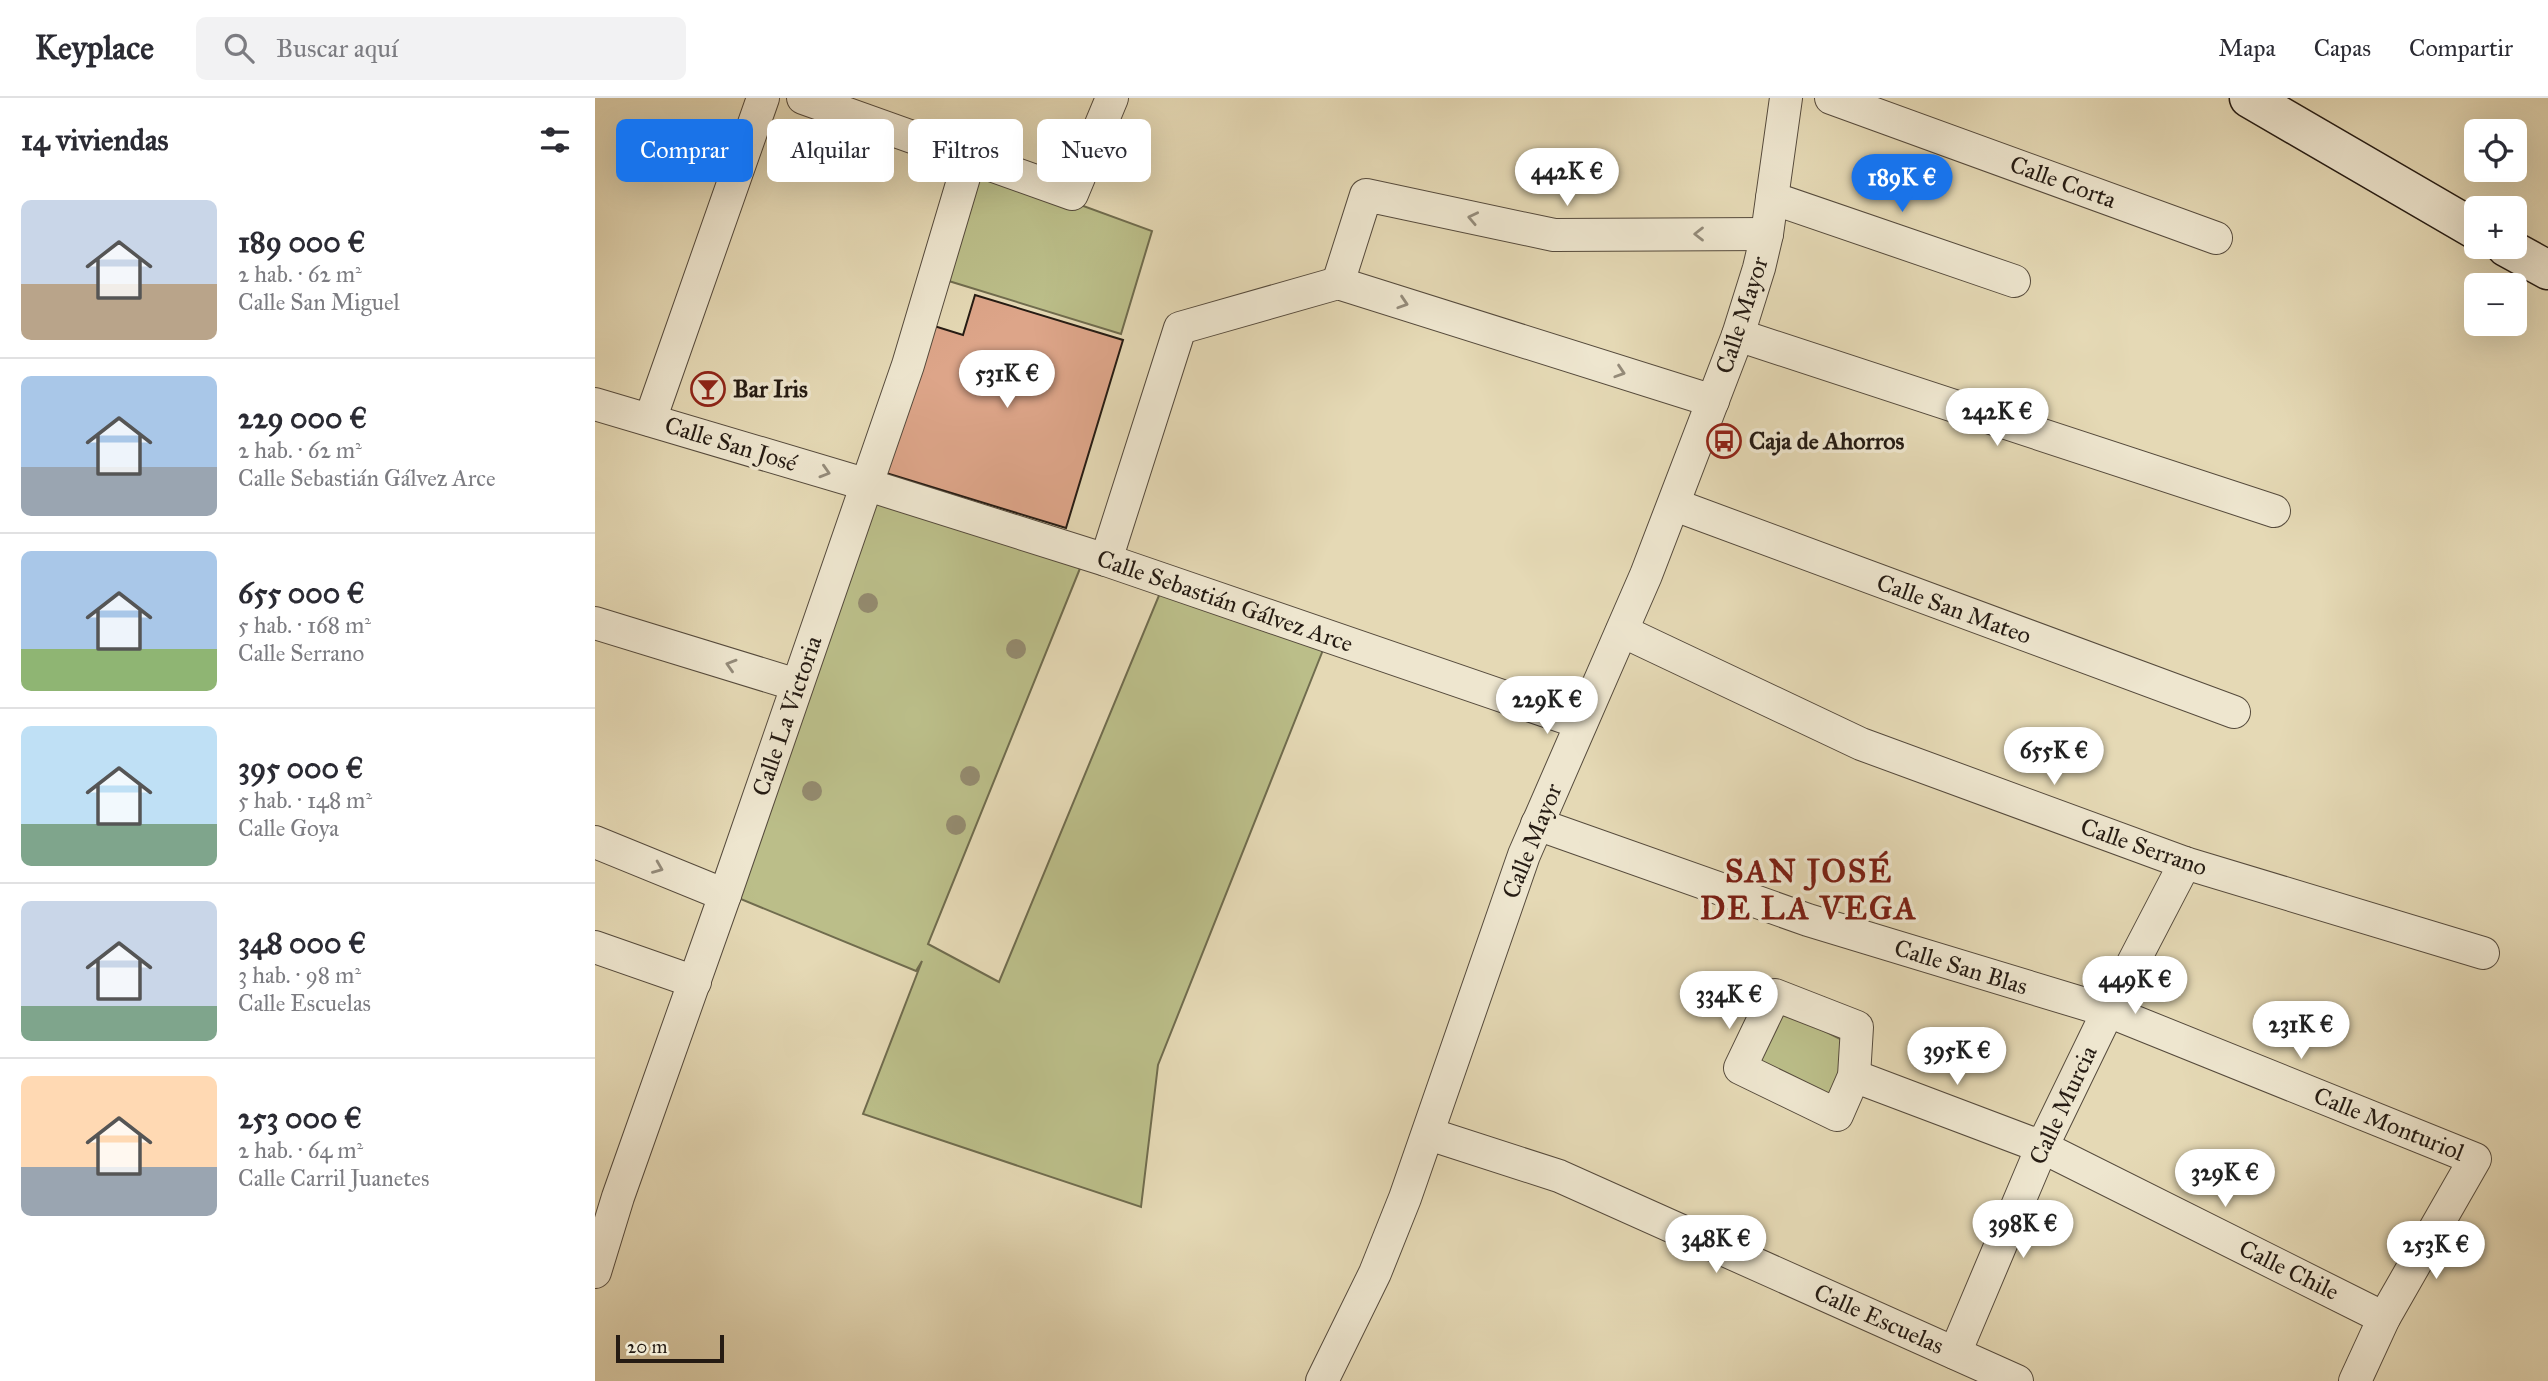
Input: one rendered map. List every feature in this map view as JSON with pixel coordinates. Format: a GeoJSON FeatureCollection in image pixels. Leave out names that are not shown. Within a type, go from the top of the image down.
{"type":"FeatureCollection","features":[{"type":"Feature","properties":{"kind":"main road"},"geometry":{"type":"LineString","coordinates":[[2249,98],[2464,223]]}},
{"type":"Feature","properties":{"kind":"main road"},"geometry":{"type":"LineString","coordinates":[[2527,258],[2548,270]]}},
{"type":"Feature","properties":{"kind":"street"},"geometry":{"type":"LineString","coordinates":[[650,420],[763,98]]}},
{"type":"Feature","properties":{"kind":"street"},"geometry":{"type":"LineString","coordinates":[[803,98],[908,135]]}},
{"type":"Feature","properties":{"kind":"street"},"geometry":{"type":"LineString","coordinates":[[1023,176],[1072,194],[1112,98]]}},
{"type":"Feature","properties":{"kind":"street","name":"Calle Mayor"},"geometry":{"type":"LineString","coordinates":[[1322,1381],[1375,1273],[1429,1134],[1510,893],[1537,824],[1675,505],[1738,335],[1767,233],[1786,98]]}},
{"type":"Feature","properties":{"kind":"street","name":"Calle Corta"},"geometry":{"type":"LineString","coordinates":[[1831,98],[2217,238]]}},
{"type":"Feature","properties":{"kind":"street","name":"Calle La Victoria"},"geometry":{"type":"LineString","coordinates":[[595,1272],[606,1193],[695,982],[868,485],[908,365],[963,182]]}},
{"type":"Feature","properties":{"kind":"street"},"geometry":{"type":"LineString","coordinates":[[1338,283],[1366,195],[1554,235],[1767,233]]}},
{"type":"Feature","properties":{"kind":"street"},"geometry":{"type":"LineString","coordinates":[[1772,198],[2014,281]]}},
{"type":"Feature","properties":{"kind":"street"},"geometry":{"type":"LineString","coordinates":[[1106,560],[1180,328],[1338,283],[1713,401]]}},
{"type":"Feature","properties":{"kind":"street"},"geometry":{"type":"LineString","coordinates":[[1738,335],[2274,511]]}},
{"type":"Feature","properties":{"kind":"street","name":"Calle San José"},"geometry":{"type":"LineString","coordinates":[[595,404],[868,485]]}},
{"type":"Feature","properties":{"kind":"street","name":"Calle Sebastián Gálvez Arce"},"geometry":{"type":"LineString","coordinates":[[868,485],[1106,560],[1581,723]]}},
{"type":"Feature","properties":{"kind":"street","name":"Calle San Mateo"},"geometry":{"type":"LineString","coordinates":[[1675,505],[2234,712]]}},
{"type":"Feature","properties":{"kind":"street"},"geometry":{"type":"LineString","coordinates":[[595,623],[797,684]]}},
{"type":"Feature","properties":{"kind":"street","name":"Calle Serrano"},"geometry":{"type":"LineString","coordinates":[[1622,631],[1861,744],[2185,863],[2483,953]]}},
{"type":"Feature","properties":{"kind":"street","name":"Calle San Blas"},"geometry":{"type":"LineString","coordinates":[[1537,824],[1808,920],[2108,1012]]}},
{"type":"Feature","properties":{"kind":"street"},"geometry":{"type":"LineString","coordinates":[[595,842],[725,895]]}},
{"type":"Feature","properties":{"kind":"street","name":"Calle Murcia"},"geometry":{"type":"LineString","coordinates":[[1955,1353],[2042,1147],[2185,863]]}},
{"type":"Feature","properties":{"kind":"street"},"geometry":{"type":"LineString","coordinates":[[595,947],[695,982]]}},
{"type":"Feature","properties":{"kind":"street","name":"Calle Monturiol"},"geometry":{"type":"LineString","coordinates":[[2108,1012],[2475,1159],[2384,1318]]}},
{"type":"Feature","properties":{"kind":"street","name":"Calle Chile"},"geometry":{"type":"LineString","coordinates":[[1854,1076],[2042,1147],[2384,1318]]}},
{"type":"Feature","properties":{"kind":"street","name":"Calle Escuelas"},"geometry":{"type":"LineString","coordinates":[[1429,1134],[1559,1176],[2017,1381]]}},
{"type":"Feature","properties":{"kind":"street"},"geometry":{"type":"LineString","coordinates":[[2355,1381],[2384,1318]]}},
{"type":"Feature","properties":{"kind":"green space"},"geometry":{"type":"Polygon","coordinates":[[[969,182],[1018,182],[1152,231],[1121,334],[939,278],[969,182]]]}},
{"type":"Feature","properties":{"kind":"green space"},"geometry":{"type":"Polygon","coordinates":[[[871,492],[1083,561],[928,944],[999,982],[1160,593],[1325,645],[1158,1065],[1141,1207],[863,1114],[922,961],[916,971],[731,895],[871,492]]]}},
{"type":"Feature","properties":{"kind":"green space"},"geometry":{"type":"Polygon","coordinates":[[[1787,1012],[1856,1047],[1833,1103],[1752,1064],[1772,1016],[1787,1012]]]}},
{"type":"Feature","properties":{"kind":"building"},"geometry":{"type":"Polygon","coordinates":[[[975,295],[1123,340],[1066,528],[886,473],[931,325],[963,335],[975,295]]]}},
{"type":"Feature","properties":{"kind":"place","name":"Bar Iris"},"geometry":{"type":"Point","coordinates":[708,389]}},
{"type":"Feature","properties":{"kind":"place","name":"Caja de Ahorros"},"geometry":{"type":"Point","coordinates":[1724,441]}},
{"type":"Feature","properties":{"kind":"district","name":"SAN JOSÉ DE LA VEGA"},"geometry":{"type":"Point","coordinates":[1809,890]}}]}
